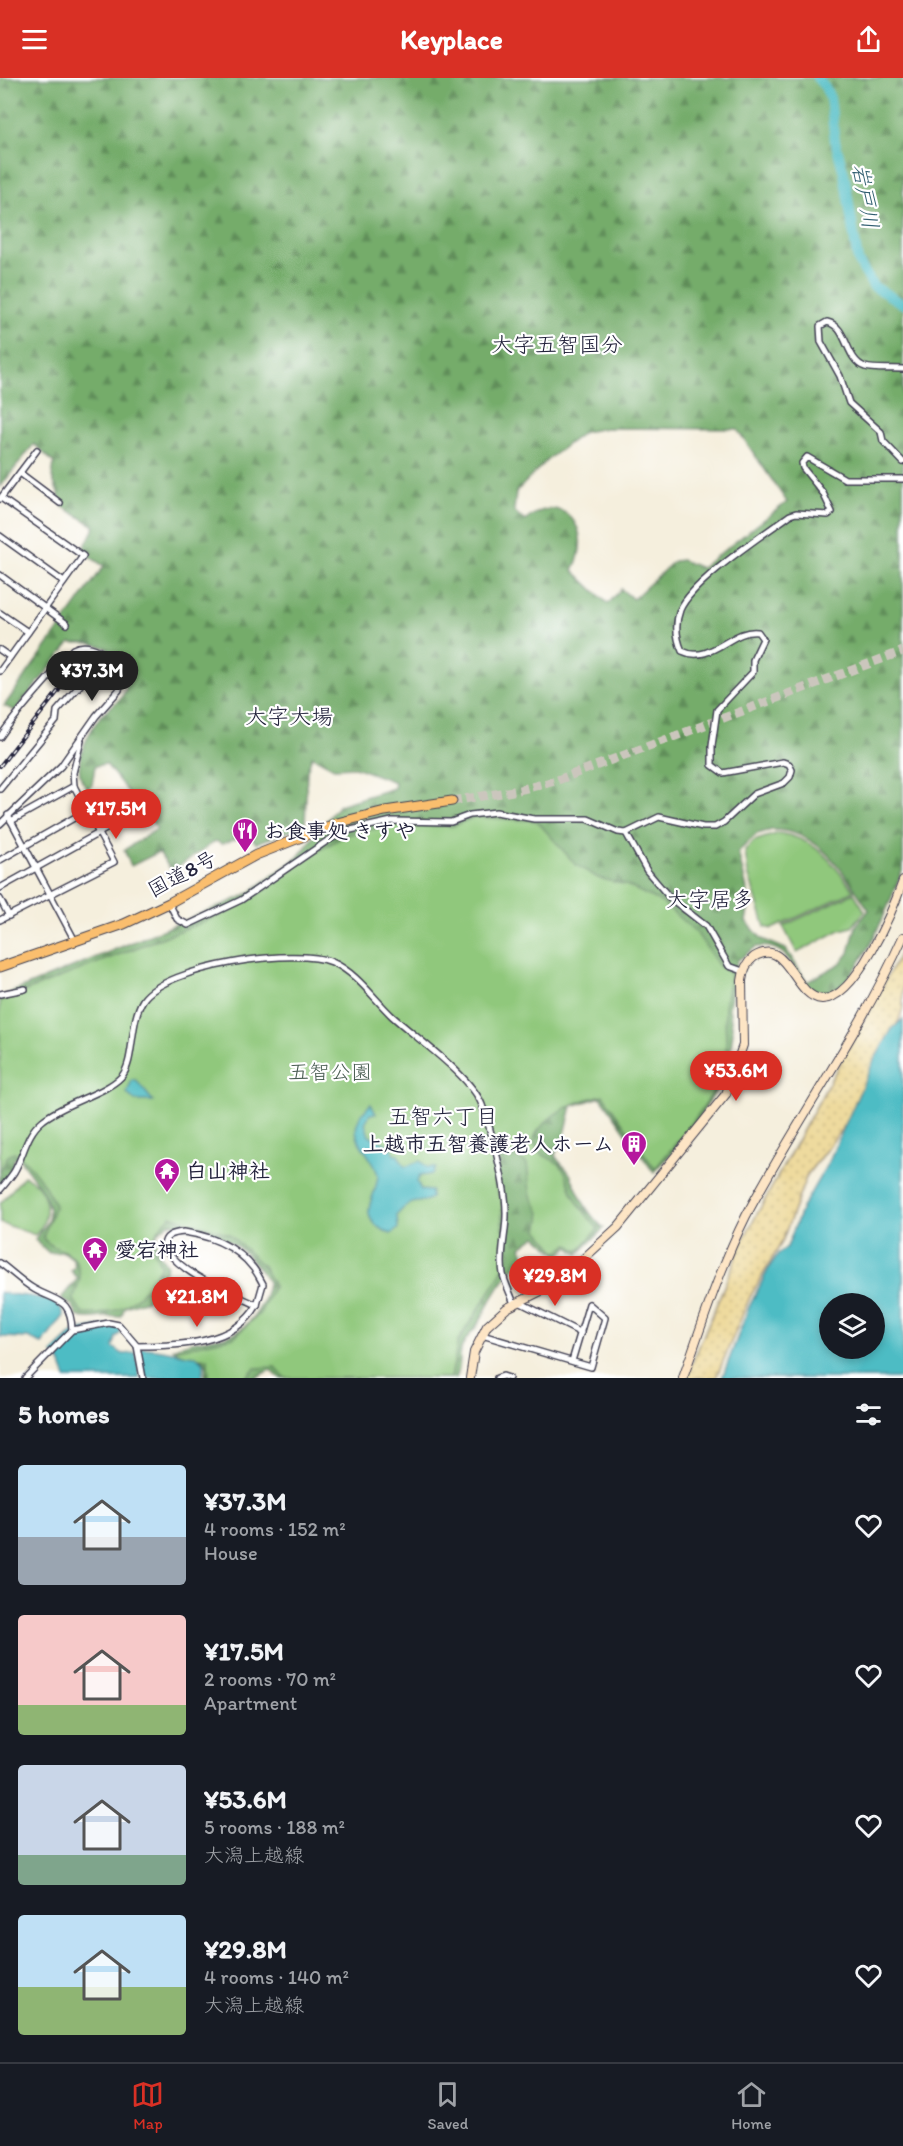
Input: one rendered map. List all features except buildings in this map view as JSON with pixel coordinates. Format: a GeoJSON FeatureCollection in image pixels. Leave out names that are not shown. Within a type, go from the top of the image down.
{"type":"FeatureCollection","features":[{"type":"Feature","properties":{"kind":"highway","name":"国道8号"},"geometry":{"type":"LineString","coordinates":[[0,967],[76,942],[169,903],[256,855],[337,823],[385,811],[452,801]]}},
{"type":"Feature","properties":{"kind":"main road"},"geometry":{"type":"LineString","coordinates":[[470,1378],[474,1352],[494,1318],[517,1303],[562,1280],[618,1227],[726,1094],[743,1045],[743,971],[750,960],[769,952],[784,961],[810,994],[820,999],[834,995],[848,983],[879,938],[903,880]]}},
{"type":"Feature","properties":{"kind":"main road"},"geometry":{"type":"LineString","coordinates":[[683,1378],[722,1271],[746,1217],[862,1019],[903,937]]}},
{"type":"Feature","properties":{"kind":"street"},"geometry":{"type":"LineString","coordinates":[[903,369],[864,367],[854,359],[839,329],[827,322],[820,326],[821,342],[840,376],[849,403],[881,432],[893,454],[903,462]]}},
{"type":"Feature","properties":{"kind":"street"},"geometry":{"type":"LineString","coordinates":[[0,671],[82,556],[1,498],[37,450]]}},
{"type":"Feature","properties":{"kind":"street"},"geometry":{"type":"LineString","coordinates":[[169,903],[181,922],[192,923],[241,900],[346,831],[385,822],[451,822],[470,814],[495,812],[534,819],[588,819],[614,831],[626,833],[659,817],[703,827],[715,827],[724,822],[754,794],[784,783],[790,777],[792,770],[789,764],[783,762],[723,773],[712,765],[711,746],[717,710],[753,672],[753,660],[763,639],[758,632],[751,631],[731,639],[720,648],[690,654],[682,651],[676,630],[680,612],[695,590],[790,515],[795,513],[828,515],[832,512],[823,493],[803,468],[802,463],[807,457],[845,479],[892,477],[902,482]]}},
{"type":"Feature","properties":{"kind":"street"},"geometry":{"type":"LineString","coordinates":[[20,473],[60,502]]}},
{"type":"Feature","properties":{"kind":"street"},"geometry":{"type":"LineString","coordinates":[[0,536],[64,582]]}},
{"type":"Feature","properties":{"kind":"street"},"geometry":{"type":"LineString","coordinates":[[0,575],[67,624]]}},
{"type":"Feature","properties":{"kind":"street"},"geometry":{"type":"LineString","coordinates":[[0,613],[28,632]]}},
{"type":"Feature","properties":{"kind":"street"},"geometry":{"type":"LineString","coordinates":[[0,737],[24,704],[38,693],[73,649],[90,648],[107,655],[121,686],[96,716],[81,741],[61,766],[10,818]]}},
{"type":"Feature","properties":{"kind":"street"},"geometry":{"type":"LineString","coordinates":[[0,650],[10,657]]}},
{"type":"Feature","properties":{"kind":"street"},"geometry":{"type":"LineString","coordinates":[[0,789],[56,721],[57,711],[107,655]]}},
{"type":"Feature","properties":{"kind":"street"},"geometry":{"type":"LineString","coordinates":[[0,920],[114,862],[74,786],[73,773],[81,741]]}},
{"type":"Feature","properties":{"kind":"street"},"geometry":{"type":"LineString","coordinates":[[0,824],[74,786]]}},
{"type":"Feature","properties":{"kind":"street"},"geometry":{"type":"LineString","coordinates":[[0,860],[88,810]]}},
{"type":"Feature","properties":{"kind":"street"},"geometry":{"type":"LineString","coordinates":[[0,888],[133,814]]}},
{"type":"Feature","properties":{"kind":"street"},"geometry":{"type":"LineString","coordinates":[[10,818],[76,942]]}},
{"type":"Feature","properties":{"kind":"street"},"geometry":{"type":"LineString","coordinates":[[626,833],[647,871],[660,888],[706,926],[729,966],[743,971]]}},
{"type":"Feature","properties":{"kind":"street"},"geometry":{"type":"LineString","coordinates":[[0,899],[9,916]]}},
{"type":"Feature","properties":{"kind":"street"},"geometry":{"type":"LineString","coordinates":[[0,1190],[14,1172],[31,1133],[40,1122],[57,1110],[114,1083],[122,1076],[126,1070],[131,1034],[139,1009],[144,999],[156,988],[166,982],[212,966],[282,956],[315,957],[341,967],[352,975],[392,1015],[471,1086],[482,1104],[505,1191],[506,1230],[503,1274],[517,1303],[581,1333]]}},
{"type":"Feature","properties":{"kind":"street"},"geometry":{"type":"LineString","coordinates":[[0,994],[25,989]]}},
{"type":"Feature","properties":{"kind":"street"},"geometry":{"type":"LineString","coordinates":[[137,1346],[168,1347],[230,1332],[245,1323],[257,1305],[263,1284],[256,1271],[236,1251],[214,1239],[194,1234],[176,1233],[165,1239],[164,1247],[168,1253],[192,1274],[257,1305]]}},
{"type":"Feature","properties":{"kind":"street"},"geometry":{"type":"LineString","coordinates":[[0,1263],[34,1289],[63,1303],[71,1315],[72,1330]]}},
{"type":"Feature","properties":{"kind":"street"},"geometry":{"type":"LineString","coordinates":[[482,1335],[591,1367],[605,1318],[589,1304],[572,1361]]}},
{"type":"Feature","properties":{"kind":"street"},"geometry":{"type":"LineString","coordinates":[[24,1378],[72,1330],[114,1323],[123,1328],[137,1346],[142,1378]]}},
{"type":"Feature","properties":{"kind":"street"},"geometry":{"type":"LineString","coordinates":[[497,1378],[503,1376],[510,1378]]}},
{"type":"Feature","properties":{"kind":"green space"},"geometry":{"type":"Polygon","coordinates":[[[0,78],[903,78],[903,868],[881,921],[860,962],[847,979],[834,990],[820,995],[811,990],[787,957],[779,950],[769,947],[756,947],[737,961],[729,1008],[733,1032],[728,1071],[692,1130],[654,1173],[601,1097],[572,1106],[565,1134],[555,1155],[570,1174],[588,1210],[604,1228],[578,1254],[568,1247],[559,1256],[536,1236],[521,1247],[524,1255],[499,1288],[464,1343],[456,1378],[280,1378],[270,1370],[255,1378],[205,1378],[206,1363],[198,1357],[173,1349],[196,1341],[229,1335],[250,1322],[259,1309],[268,1282],[247,1255],[237,1246],[214,1235],[169,1223],[157,1233],[156,1248],[167,1266],[153,1295],[147,1300],[125,1307],[121,1317],[83,1318],[77,1316],[73,1306],[61,1298],[78,1278],[71,1271],[75,1266],[73,1259],[64,1252],[49,1253],[35,1240],[48,1220],[48,1204],[20,1159],[14,1158],[12,1169],[0,1185],[0,997],[244,896],[298,857],[339,805],[394,788],[395,782],[355,767],[334,768],[312,756],[307,771],[305,826],[256,843],[249,834],[222,844],[216,841],[173,870],[159,852],[131,866],[124,850],[157,829],[106,764],[95,766],[92,785],[88,788],[82,781],[80,773],[82,753],[90,733],[100,717],[125,690],[123,676],[107,648],[88,643],[70,643],[15,711],[4,706],[104,566],[82,552],[95,526],[63,507],[52,477],[54,463],[34,444],[0,487],[0,78]],[[606,428],[584,432],[547,460],[516,492],[514,511],[525,521],[538,512],[551,509],[562,511],[571,518],[580,540],[579,555],[573,570],[608,604],[621,589],[633,599],[674,561],[682,560],[701,568],[787,502],[737,429],[606,428]],[[772,830],[757,834],[738,852],[750,902],[746,921],[762,939],[786,949],[807,982],[841,963],[849,953],[856,926],[869,910],[830,856],[818,846],[804,837],[772,830]]]}},
{"type":"Feature","properties":{"kind":"green space","name":"五智公園"},"geometry":{"type":"Polygon","coordinates":[[[474,817],[537,821],[576,865],[598,878],[626,885],[661,902],[696,932],[719,966],[730,974],[725,1006],[726,1054],[722,1074],[685,1132],[655,1169],[603,1095],[563,1109],[546,1121],[533,1139],[543,1155],[562,1167],[575,1199],[598,1229],[578,1251],[568,1244],[557,1252],[538,1230],[540,1215],[532,1198],[527,1164],[517,1156],[501,1159],[495,1169],[495,1184],[502,1201],[502,1222],[510,1254],[496,1282],[458,1341],[451,1378],[285,1378],[275,1367],[255,1368],[245,1378],[209,1378],[208,1359],[187,1357],[174,1350],[234,1337],[260,1313],[274,1286],[263,1266],[229,1234],[171,1216],[160,1227],[154,1239],[154,1251],[161,1265],[139,1295],[121,1308],[110,1312],[83,1314],[74,1300],[80,1277],[75,1259],[43,1238],[55,1205],[47,1190],[33,1169],[14,1152],[7,1157],[0,1172],[0,1001],[233,910],[268,888],[311,855],[346,835],[392,825],[453,826],[474,817]]]}},
{"type":"Feature","properties":{"kind":"green space"},"geometry":{"type":"Polygon","coordinates":[[[779,833],[814,846],[831,861],[854,891],[772,929],[765,927],[748,873],[745,851],[754,841],[779,833]]]}},
{"type":"Feature","properties":{"kind":"green space"},"geometry":{"type":"Polygon","coordinates":[[[854,893],[865,911],[852,927],[840,930],[797,953],[783,926],[854,893]]]}},
{"type":"Feature","properties":{"kind":"green space"},"geometry":{"type":"Polygon","coordinates":[[[24,1176],[39,1187],[46,1203],[44,1220],[35,1235],[0,1223],[0,1204],[24,1176]]]}},
{"type":"Feature","properties":{"kind":"sand"},"geometry":{"type":"Polygon","coordinates":[[[903,948],[903,1008],[887,1054],[857,1109],[807,1175],[782,1242],[750,1297],[716,1378],[686,1378],[744,1238],[903,948]]]}},
{"type":"Feature","properties":{"kind":"water"},"geometry":{"type":"Polygon","coordinates":[[[903,1019],[903,1378],[722,1378],[749,1307],[770,1266],[778,1254],[787,1247],[802,1208],[829,1161],[873,1062],[892,1029],[903,1019]]]}},
{"type":"Feature","properties":{"kind":"water"},"geometry":{"type":"Polygon","coordinates":[[[132,1080],[136,1080],[153,1101],[135,1101],[127,1093],[132,1080]]]}},
{"type":"Feature","properties":{"kind":"water"},"geometry":{"type":"Polygon","coordinates":[[[371,1104],[376,1114],[370,1114],[365,1123],[369,1136],[391,1146],[394,1155],[398,1155],[405,1167],[420,1161],[427,1167],[436,1168],[432,1174],[420,1176],[417,1182],[421,1190],[431,1191],[431,1198],[412,1203],[403,1209],[397,1215],[398,1229],[391,1234],[379,1228],[369,1215],[378,1175],[356,1133],[361,1115],[371,1104]]]}},
{"type":"Feature","properties":{"kind":"water"},"geometry":{"type":"Polygon","coordinates":[[[0,1292],[47,1299],[61,1308],[64,1316],[42,1344],[28,1338],[0,1337],[0,1292]]]}},
{"type":"Feature","properties":{"kind":"water"},"geometry":{"type":"Polygon","coordinates":[[[108,1325],[117,1327],[122,1332],[116,1337],[113,1347],[123,1354],[136,1353],[140,1378],[66,1378],[60,1362],[52,1353],[75,1331],[108,1325]]]}},
{"type":"Feature","properties":{"kind":"water"},"geometry":{"type":"Polygon","coordinates":[[[139,1348],[196,1356],[204,1363],[202,1378],[145,1378],[139,1348]]]}},
{"type":"Feature","properties":{"kind":"waterway","name":"岩戸川"},"geometry":{"type":"LineString","coordinates":[[817,78],[825,87],[830,98],[835,141],[844,173],[858,261],[873,286],[903,304]]}},
{"type":"Feature","properties":{"kind":"tunnel"},"geometry":{"type":"LineString","coordinates":[[452,801],[519,790],[555,781],[903,651]]}},
{"type":"Feature","properties":{"kind":"railway"},"geometry":{"type":"LineString","coordinates":[[0,766],[87,654]]}},
{"type":"Feature","properties":{"kind":"place","name":"お食事処 きすや"},"geometry":{"type":"Point","coordinates":[245,854]}},
{"type":"Feature","properties":{"kind":"place","name":"上越市五智養護老人ホーム"},"geometry":{"type":"Point","coordinates":[634,1167]}},
{"type":"Feature","properties":{"kind":"place","name":"白山神社"},"geometry":{"type":"Point","coordinates":[167,1194]}},
{"type":"Feature","properties":{"kind":"place","name":"愛宕神社"},"geometry":{"type":"Point","coordinates":[95,1273]}},
{"type":"Feature","properties":{"kind":"district","name":"大字五智国分"},"geometry":{"type":"Point","coordinates":[557,344]}},
{"type":"Feature","properties":{"kind":"district","name":"大字大場"},"geometry":{"type":"Point","coordinates":[289,716]}},
{"type":"Feature","properties":{"kind":"district","name":"大字居多"},"geometry":{"type":"Point","coordinates":[710,899]}},
{"type":"Feature","properties":{"kind":"district","name":"五智六丁目"},"geometry":{"type":"Point","coordinates":[443,1116]}}]}
